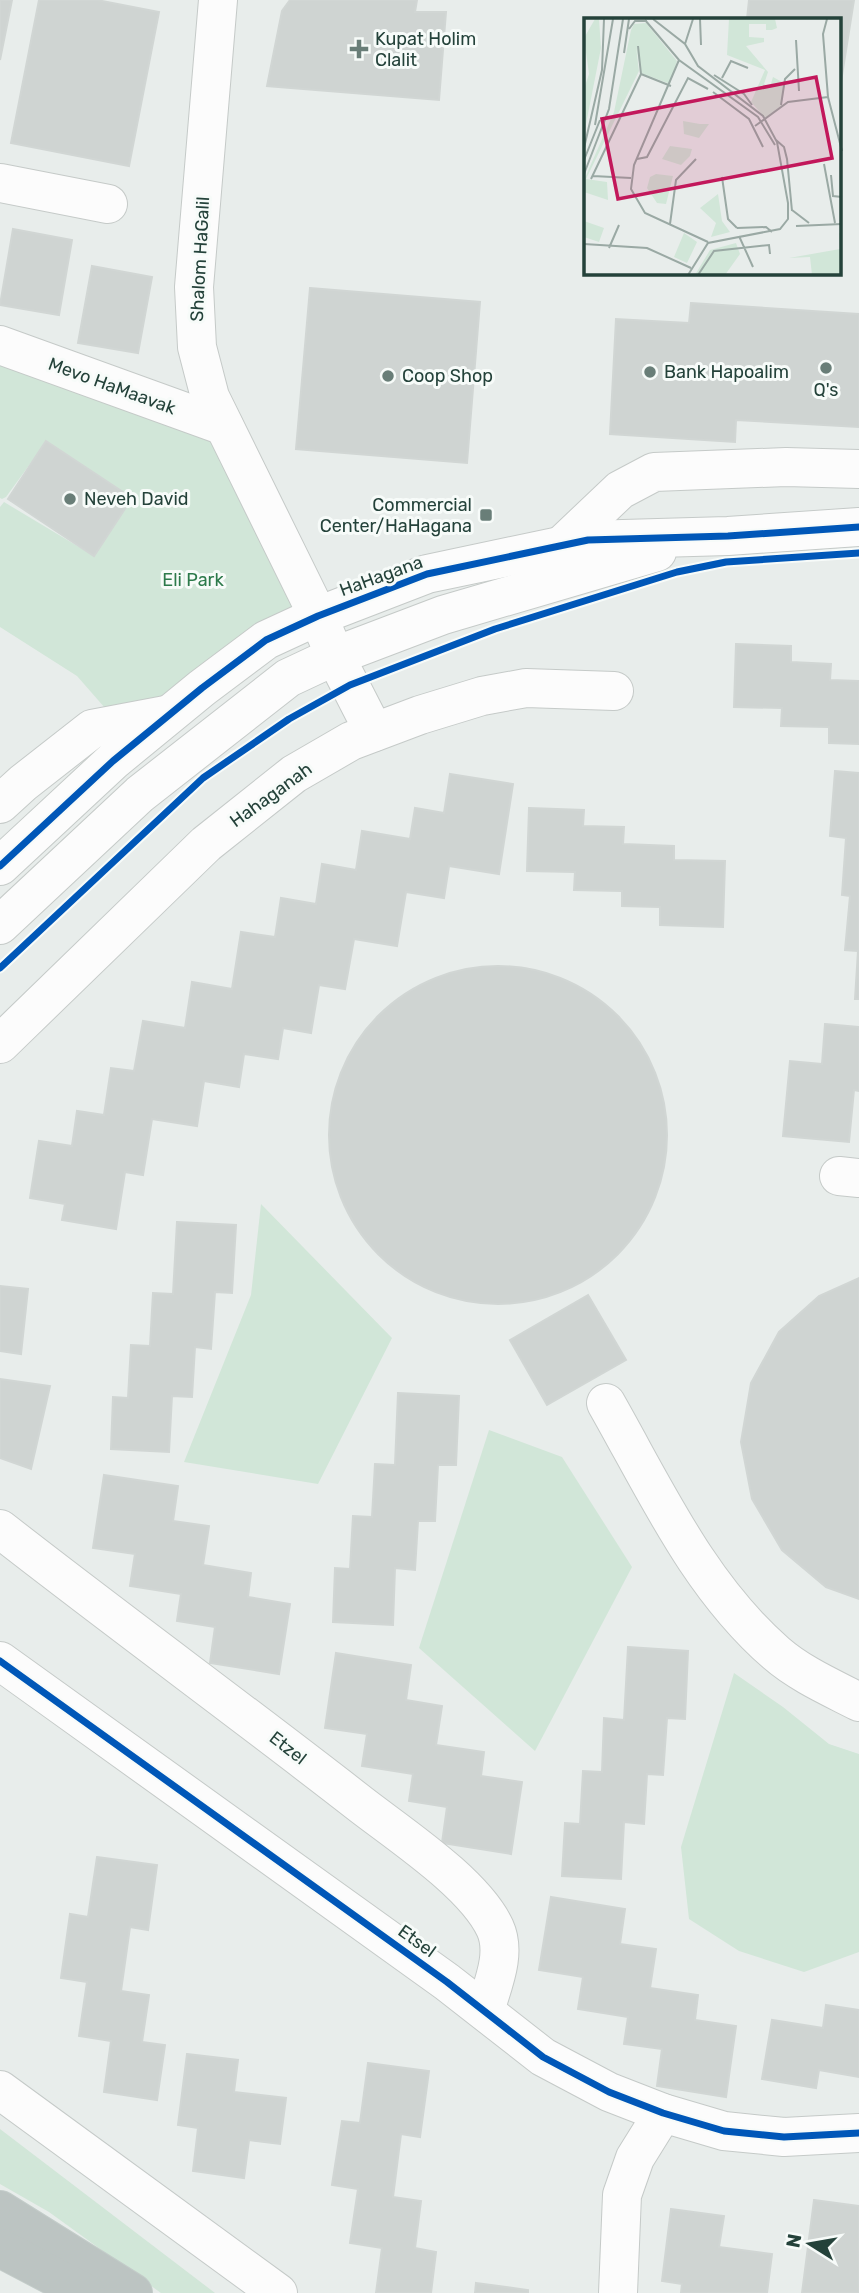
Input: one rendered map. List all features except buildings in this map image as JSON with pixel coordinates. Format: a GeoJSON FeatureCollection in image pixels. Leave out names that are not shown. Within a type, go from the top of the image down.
{"type":"FeatureCollection","features":[{"type":"Feature","properties":{"kind":"highway"},"geometry":{"type":"LineString","coordinates":[[0,2210],[133,2293]]}},
{"type":"Feature","properties":{"kind":"highway"},"geometry":{"type":"LineString","coordinates":[[0,2248],[86,2293]]}},
{"type":"Feature","properties":{"kind":"street","name":"Shalom HaGalil"},"geometry":{"type":"LineString","coordinates":[[218,0],[194,287],[197,347],[210,397],[318,616],[334,656],[374,733]]}},
{"type":"Feature","properties":{"kind":"street"},"geometry":{"type":"LineString","coordinates":[[0,183],[108,204]]}},
{"type":"Feature","properties":{"kind":"street","name":"Mevo HaMaavak"},"geometry":{"type":"LineString","coordinates":[[0,345],[224,426]]}},
{"type":"Feature","properties":{"kind":"street"},"geometry":{"type":"LineString","coordinates":[[561,546],[620,490],[654,472],[786,467],[859,469]]}},
{"type":"Feature","properties":{"kind":"street","name":"HaHagana"},"geometry":{"type":"LineString","coordinates":[[0,866],[113,761],[266,640],[318,616],[427,575],[588,540],[728,536],[859,527]]}},
{"type":"Feature","properties":{"kind":"street","name":"HaHagana"},"geometry":{"type":"LineString","coordinates":[[0,925],[140,794],[288,678],[334,656],[443,615],[661,551],[728,536]]}},
{"type":"Feature","properties":{"kind":"street","name":"Hahaganah"},"geometry":{"type":"LineString","coordinates":[[0,1044],[224,829],[294,774],[351,741],[420,715],[482,696],[526,688],[614,691]]}},
{"type":"Feature","properties":{"kind":"street"},"geometry":{"type":"LineString","coordinates":[[0,804],[92,729],[172,714]]}},
{"type":"Feature","properties":{"kind":"street"},"geometry":{"type":"LineString","coordinates":[[606,1403],[695,1560],[733,1609],[778,1655],[859,1702]]}},
{"type":"Feature","properties":{"kind":"street","name":"Etzel"},"geometry":{"type":"LineString","coordinates":[[0,1529],[269,1732],[448,1873],[479,1901],[496,1930],[500,1950],[485,2011]]}},
{"type":"Feature","properties":{"kind":"street","name":"Etsel"},"geometry":{"type":"LineString","coordinates":[[0,1661],[485,2011],[543,2056],[609,2092],[663,2113],[724,2131],[784,2137],[859,2133]]}},
{"type":"Feature","properties":{"kind":"street"},"geometry":{"type":"LineString","coordinates":[[0,2090],[278,2293]]}},
{"type":"Feature","properties":{"kind":"street"},"geometry":{"type":"LineString","coordinates":[[618,2293],[622,2195],[635,2158],[663,2113]]}},
{"type":"Feature","properties":{"kind":"green space","name":"Eli Park"},"geometry":{"type":"Polygon","coordinates":[[[0,345],[224,426],[318,616],[119,724],[77,676],[0,627],[0,507],[4,502],[94,556],[132,498],[46,442],[6,497],[0,498],[0,345]]]}},
{"type":"Feature","properties":{"kind":"green space"},"geometry":{"type":"Polygon","coordinates":[[[261,1204],[392,1338],[318,1484],[184,1462],[251,1295],[261,1204]]]}},
{"type":"Feature","properties":{"kind":"green space"},"geometry":{"type":"Polygon","coordinates":[[[489,1430],[562,1457],[632,1567],[535,1751],[419,1648],[489,1430]]]}},
{"type":"Feature","properties":{"kind":"green space"},"geometry":{"type":"Polygon","coordinates":[[[734,1673],[829,1744],[859,1754],[859,1952],[804,1972],[739,1951],[689,1919],[681,1847],[734,1673]]]}},
{"type":"Feature","properties":{"kind":"green space"},"geometry":{"type":"Polygon","coordinates":[[[0,2129],[215,2293],[161,2293],[49,2212],[0,2184],[0,2129]]]}},
{"type":"Feature","properties":{"kind":"cycle path"},"geometry":{"type":"LineString","coordinates":[[0,866],[113,761],[202,688],[266,640],[318,616],[427,574],[588,540],[728,536],[859,527]]}},
{"type":"Feature","properties":{"kind":"cycle path"},"geometry":{"type":"LineString","coordinates":[[0,968],[203,778],[289,719],[350,685],[495,629],[677,572],[726,562],[859,553]]}},
{"type":"Feature","properties":{"kind":"cycle path"},"geometry":{"type":"LineString","coordinates":[[0,1661],[447,1982],[543,2057],[609,2092],[663,2113],[724,2131],[784,2137],[859,2133]]}},
{"type":"Feature","properties":{"kind":"place","name":"Kupat Holim Clalit"},"geometry":{"type":"Point","coordinates":[359,49]}},
{"type":"Feature","properties":{"kind":"place","name":"Q's"},"geometry":{"type":"Point","coordinates":[826,368]}},
{"type":"Feature","properties":{"kind":"place","name":"Bank Hapoalim"},"geometry":{"type":"Point","coordinates":[650,372]}},
{"type":"Feature","properties":{"kind":"place","name":"Coop Shop"},"geometry":{"type":"Point","coordinates":[388,376]}},
{"type":"Feature","properties":{"kind":"place","name":"Neveh David"},"geometry":{"type":"Point","coordinates":[70,499]}},
{"type":"Feature","properties":{"kind":"place","name":"Commercial Center/HaHagana"},"geometry":{"type":"Point","coordinates":[486,515]}}]}
